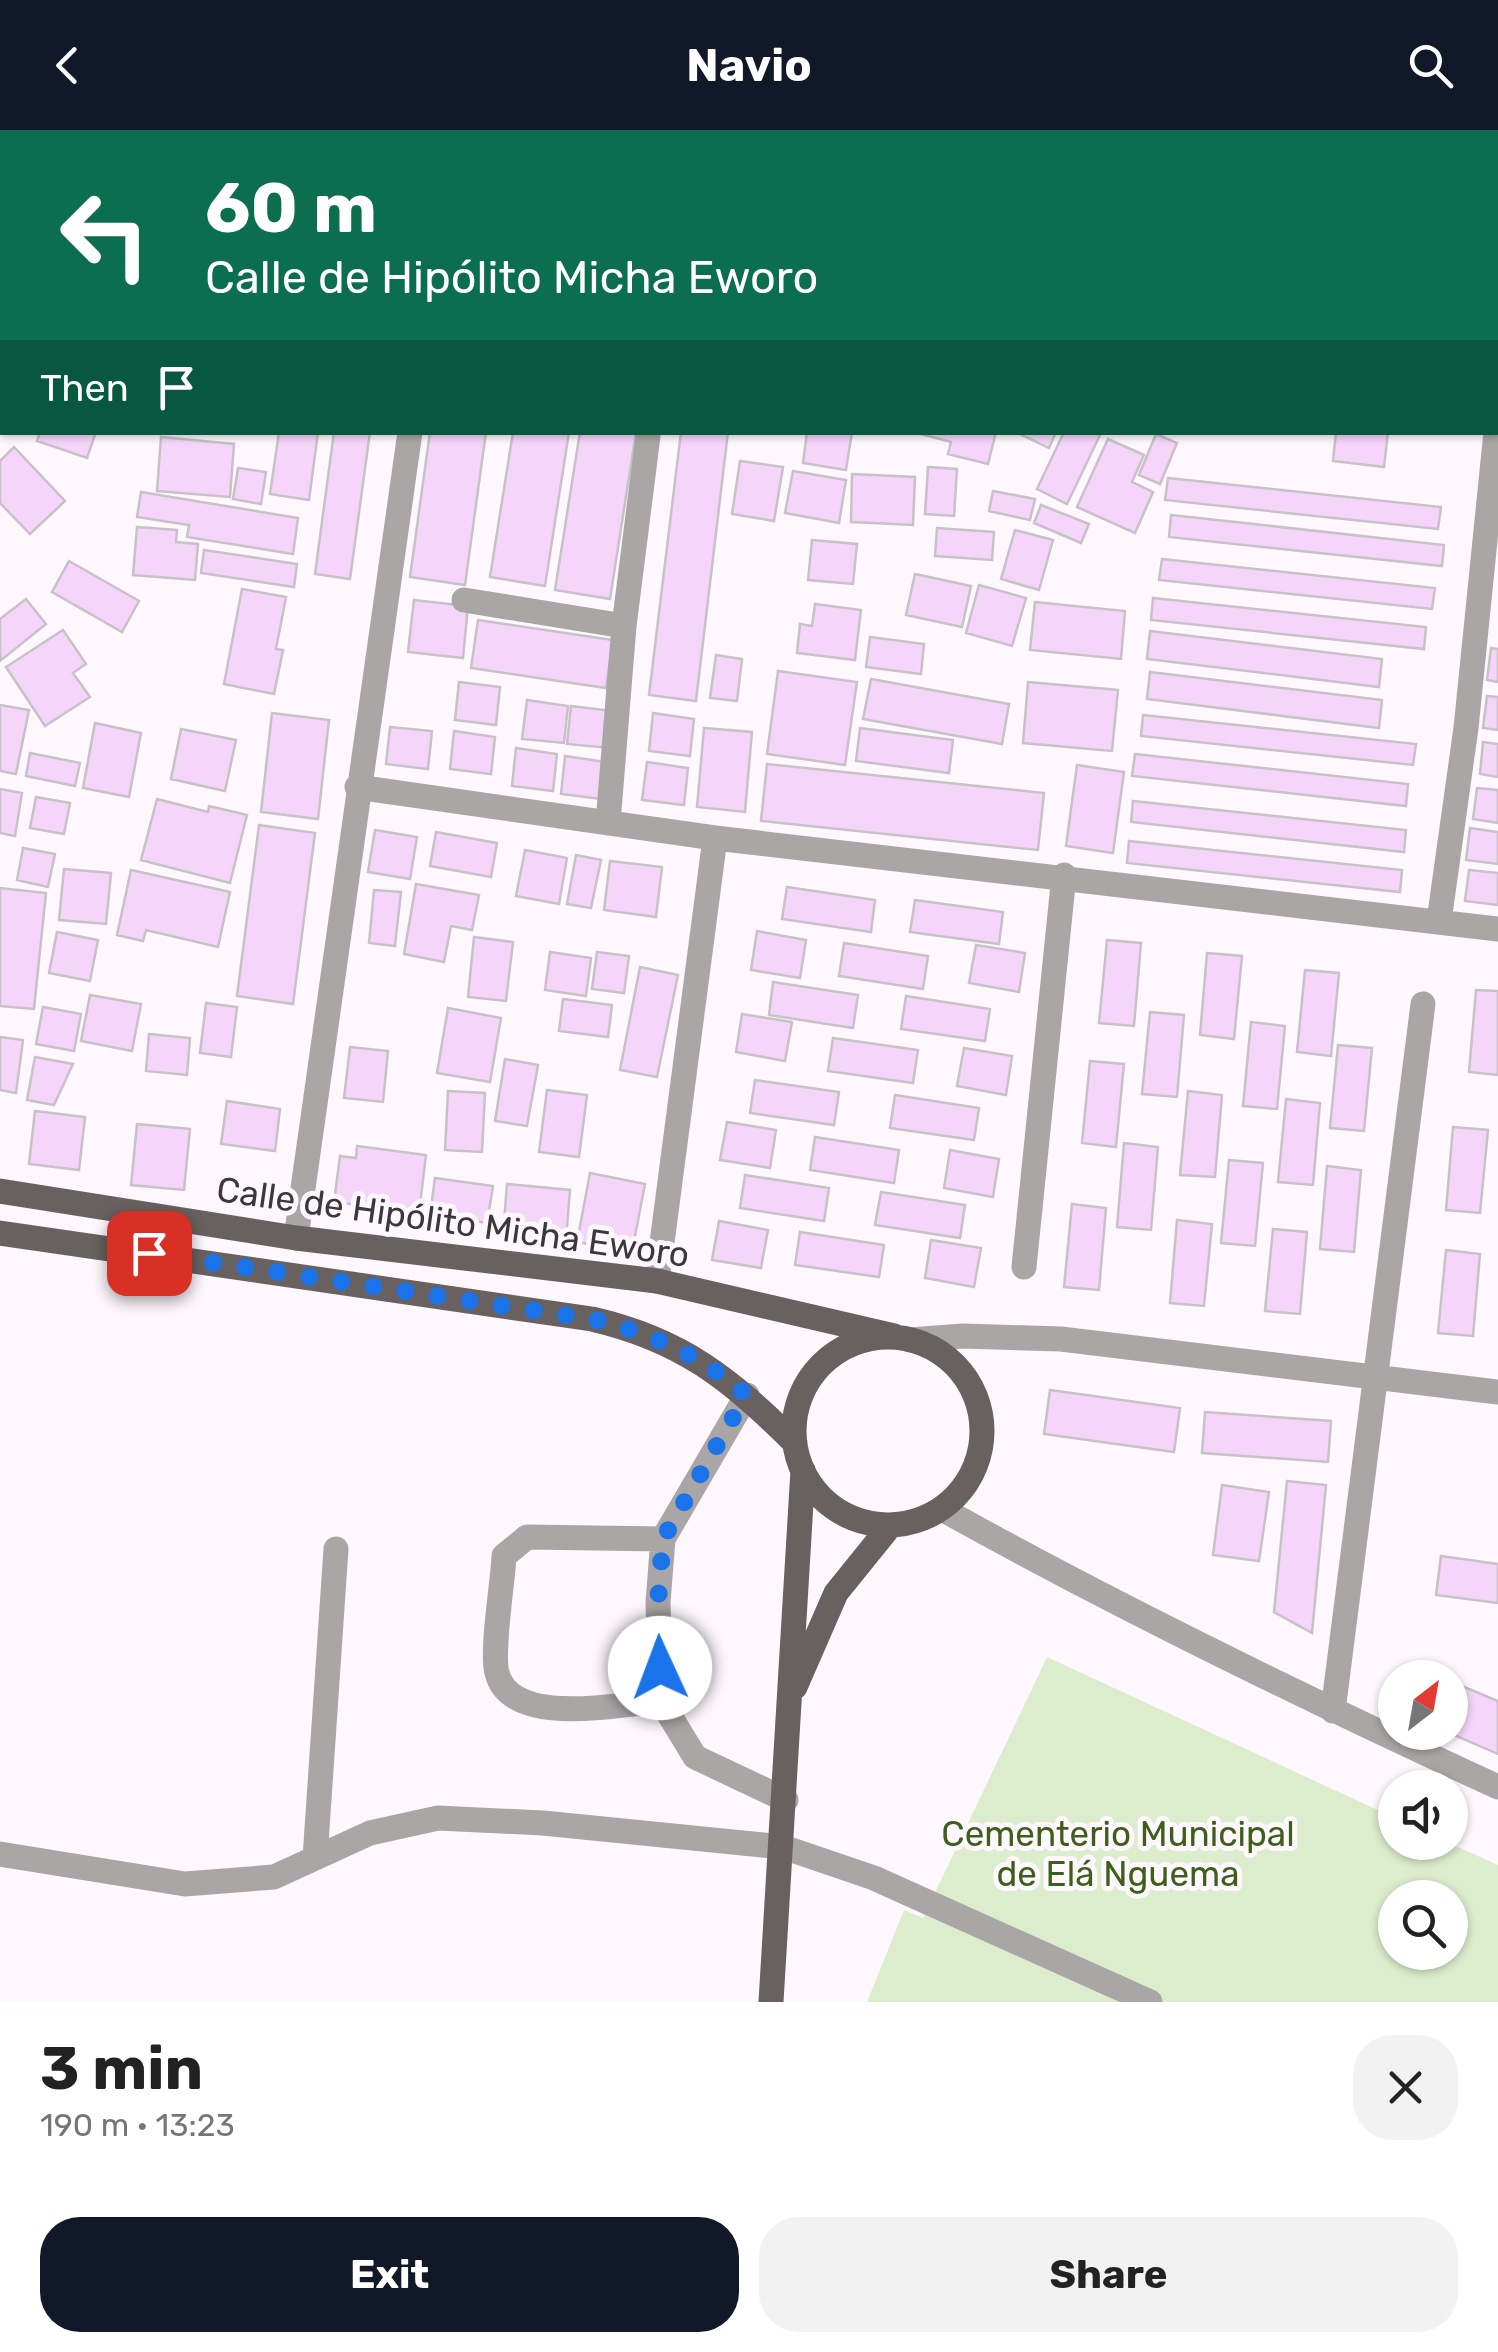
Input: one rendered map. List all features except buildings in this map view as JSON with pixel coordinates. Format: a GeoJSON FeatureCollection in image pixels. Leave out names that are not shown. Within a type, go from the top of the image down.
{"type":"FeatureCollection","features":[{"type":"Feature","properties":{"kind":"main road","name":"Calle de Hipólito Micha Eworo"},"geometry":{"type":"LineString","coordinates":[[0,1191],[296,1238],[658,1282],[902,1338]]}},
{"type":"Feature","properties":{"kind":"main road","name":"Calle de Hipólito Micha Eworo"},"geometry":{"type":"LineString","coordinates":[[0,1232],[592,1319],[636,1329],[673,1345],[746,1395],[795,1443]]}},
{"type":"Feature","properties":{"kind":"main road"},"geometry":{"type":"LineString","coordinates":[[902,1338],[938,1352],[962,1373],[982,1420],[974,1470],[942,1508],[920,1520],[891,1525],[855,1519],[824,1500],[803,1470],[795,1443],[796,1410],[820,1366],[847,1346],[902,1338]]}},
{"type":"Feature","properties":{"kind":"main road"},"geometry":{"type":"LineString","coordinates":[[771,2002],[803,1470]]}},
{"type":"Feature","properties":{"kind":"main road"},"geometry":{"type":"LineString","coordinates":[[786,1710],[836,1593],[891,1525]]}},
{"type":"Feature","properties":{"kind":"street"},"geometry":{"type":"LineString","coordinates":[[296,1238],[410,435]]}},
{"type":"Feature","properties":{"kind":"street"},"geometry":{"type":"LineString","coordinates":[[1438,921],[1466,728],[1496,435]]}},
{"type":"Feature","properties":{"kind":"street"},"geometry":{"type":"LineString","coordinates":[[608,823],[624,626],[648,436]]}},
{"type":"Feature","properties":{"kind":"street"},"geometry":{"type":"LineString","coordinates":[[464,600],[624,626]]}},
{"type":"Feature","properties":{"kind":"street"},"geometry":{"type":"LineString","coordinates":[[357,787],[715,838],[1498,929]]}},
{"type":"Feature","properties":{"kind":"street"},"geometry":{"type":"LineString","coordinates":[[658,1282],[715,838]]}},
{"type":"Feature","properties":{"kind":"street"},"geometry":{"type":"LineString","coordinates":[[1024,1267],[1064,876]]}},
{"type":"Feature","properties":{"kind":"street"},"geometry":{"type":"LineString","coordinates":[[1333,1711],[1424,1004]]}},
{"type":"Feature","properties":{"kind":"street"},"geometry":{"type":"LineString","coordinates":[[902,1338],[1061,1340],[1375,1374],[1498,1392]]}},
{"type":"Feature","properties":{"kind":"street"},"geometry":{"type":"LineString","coordinates":[[746,1395],[663,1539],[658,1602],[661,1701],[695,1757],[786,1800]]}},
{"type":"Feature","properties":{"kind":"street"},"geometry":{"type":"LineString","coordinates":[[942,1508],[1072,1581],[1333,1711],[1498,1787]]}},
{"type":"Feature","properties":{"kind":"street"},"geometry":{"type":"LineString","coordinates":[[661,1701],[538,1709],[514,1699],[497,1674],[504,1556],[527,1537],[663,1539]]}},
{"type":"Feature","properties":{"kind":"street"},"geometry":{"type":"LineString","coordinates":[[315,1858],[336,1549]]}},
{"type":"Feature","properties":{"kind":"street"},"geometry":{"type":"LineString","coordinates":[[0,1854],[185,1884],[274,1876],[370,1833],[438,1818],[544,1823],[783,1847],[874,1878],[1150,2002]]}},
{"type":"Feature","properties":{"kind":"green space","name":"Cementerio Municipal de Elá Nguema"},"geometry":{"type":"Polygon","coordinates":[[[1047,1657],[1378,1810],[1378,1860],[1468,1860],[1468,1852],[1498,1865],[1498,2002],[867,2002],[904,1910],[923,1918],[1047,1657]]]}},
{"type":"Feature","properties":{"kind":"route"},"geometry":{"type":"LineString","coordinates":[[149,1253],[592,1319],[636,1329],[673,1345],[725,1376],[746,1395],[663,1539],[658,1602],[660,1668]]}}]}
